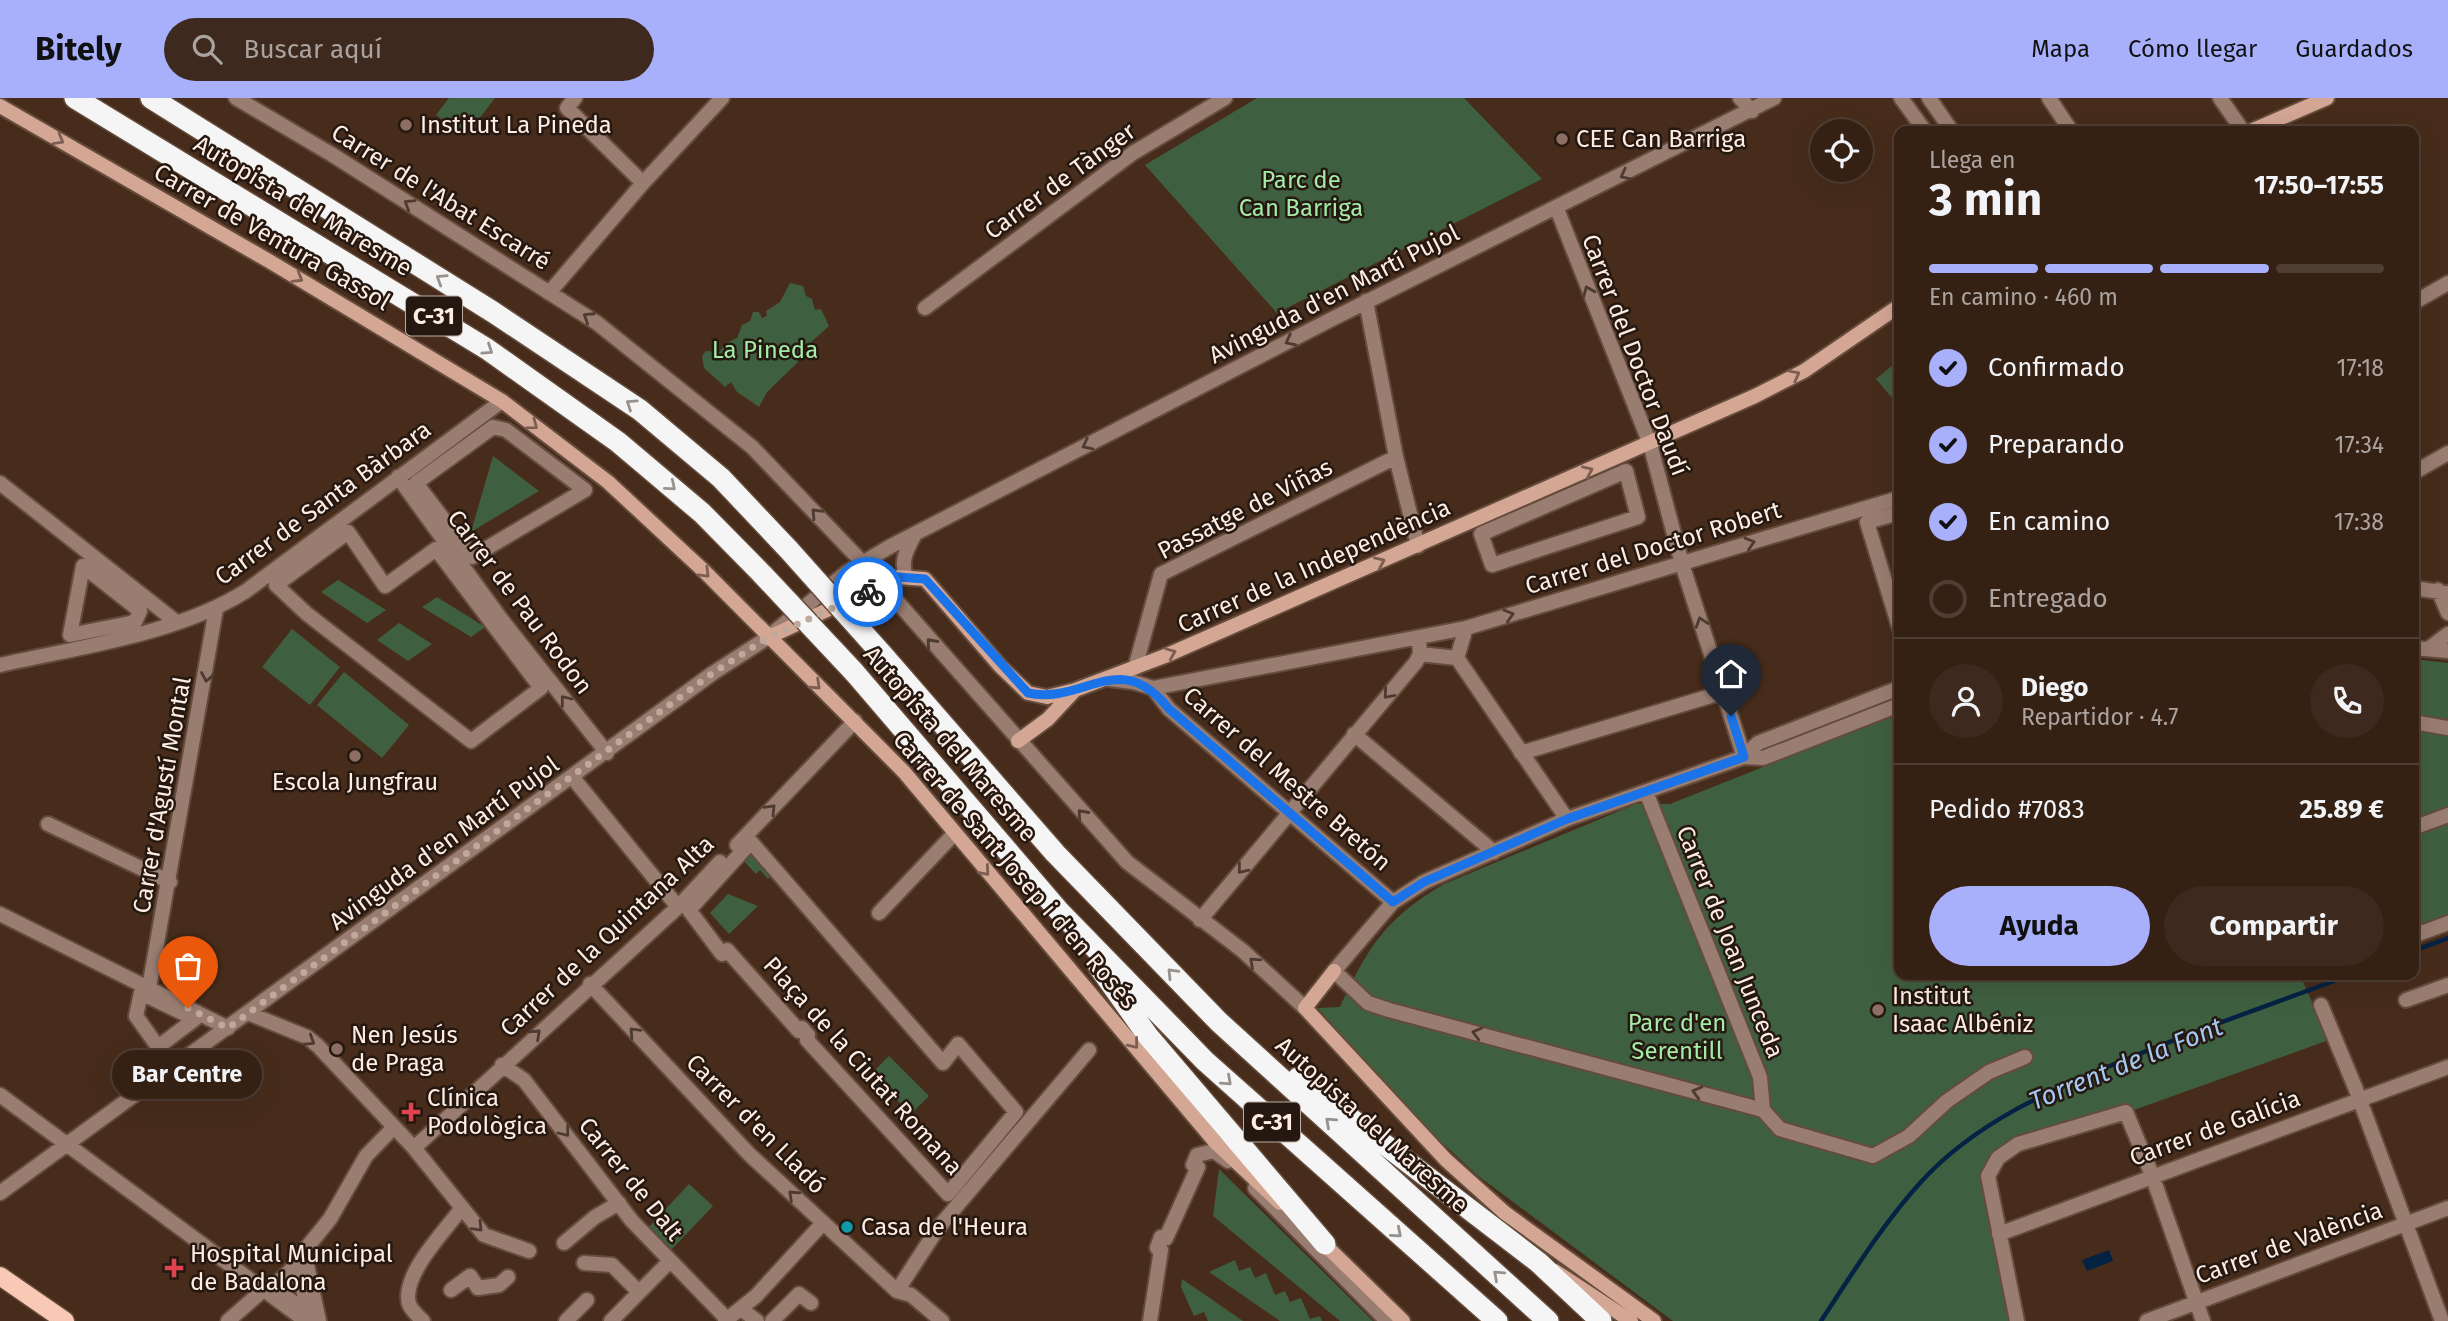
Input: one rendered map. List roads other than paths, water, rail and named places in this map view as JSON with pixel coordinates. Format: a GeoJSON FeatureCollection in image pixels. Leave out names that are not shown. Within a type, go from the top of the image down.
{"type":"FeatureCollection","features":[{"type":"Feature","properties":{"kind":"highway","name":"Autopista del Maresme"},"geometry":{"type":"LineString","coordinates":[[75,98],[486,349],[618,442],[702,513],[854,672],[1059,911],[1205,1061],[1497,1321]]}},
{"type":"Feature","properties":{"kind":"highway","name":"Autopista del Maresme"},"geometry":{"type":"LineString","coordinates":[[151,98],[493,312],[665,428],[721,478],[881,653],[1055,853],[1219,1023],[1548,1321]]}},
{"type":"Feature","properties":{"kind":"highway"},"geometry":{"type":"LineString","coordinates":[[1059,911],[1148,1036],[1325,1244]]}},
{"type":"Feature","properties":{"kind":"highway"},"geometry":{"type":"LineString","coordinates":[[1219,1023],[1326,1098],[1538,1262],[1601,1321]]}},
{"type":"Feature","properties":{"kind":"main road"},"geometry":{"type":"LineString","coordinates":[[0,1276],[65,1321]]}},
{"type":"Feature","properties":{"kind":"street","name":"Carrer de l'Abat Escarré"},"geometry":{"type":"LineString","coordinates":[[236,98],[331,154],[597,323],[752,447],[863,563],[1127,862],[1243,951],[1304,1008]]}},
{"type":"Feature","properties":{"kind":"street"},"geometry":{"type":"LineString","coordinates":[[575,98],[567,108],[643,183]]}},
{"type":"Feature","properties":{"kind":"street"},"geometry":{"type":"LineString","coordinates":[[550,293],[643,183],[722,98]]}},
{"type":"Feature","properties":{"kind":"street","name":"Carrer de Tànger"},"geometry":{"type":"LineString","coordinates":[[925,308],[1133,153],[1225,98]]}},
{"type":"Feature","properties":{"kind":"street"},"geometry":{"type":"LineString","coordinates":[[1740,98],[1752,111]]}},
{"type":"Feature","properties":{"kind":"street","name":"Avinguda d'en Martí Pujol"},"geometry":{"type":"LineString","coordinates":[[0,1194],[573,778],[709,676],[767,638],[863,563],[915,533],[1366,302],[1557,209],[1774,98]]}},
{"type":"Feature","properties":{"kind":"street"},"geometry":{"type":"LineString","coordinates":[[1901,98],[1921,126]]}},
{"type":"Feature","properties":{"kind":"street"},"geometry":{"type":"LineString","coordinates":[[1929,98],[1949,126]]}},
{"type":"Feature","properties":{"kind":"street"},"geometry":{"type":"LineString","coordinates":[[2049,98],[2068,126]]}},
{"type":"Feature","properties":{"kind":"street"},"geometry":{"type":"LineString","coordinates":[[2220,98],[2240,126]]}},
{"type":"Feature","properties":{"kind":"street"},"geometry":{"type":"LineString","coordinates":[[2263,126],[2327,98]]}},
{"type":"Feature","properties":{"kind":"street","name":"Carrer de Ventura Gassol"},"geometry":{"type":"LineString","coordinates":[[0,106],[280,267],[502,401],[608,482],[704,571],[767,638]]}},
{"type":"Feature","properties":{"kind":"street","name":"Carrer del Doctor Daudí"},"geometry":{"type":"LineString","coordinates":[[1557,209],[1650,444],[1682,564],[1744,757]]}},
{"type":"Feature","properties":{"kind":"street"},"geometry":{"type":"LineString","coordinates":[[2419,300],[2448,283]]}},
{"type":"Feature","properties":{"kind":"street"},"geometry":{"type":"LineString","coordinates":[[1366,302],[1396,457],[1418,546]]}},
{"type":"Feature","properties":{"kind":"street","name":"Carrer de la Independència"},"geometry":{"type":"LineString","coordinates":[[906,577],[925,579],[1028,693],[1047,697],[1074,690],[1135,668],[1650,444],[1804,371],[1894,309]]}},
{"type":"Feature","properties":{"kind":"street","name":"Carrer de Santa Bàrbara"},"geometry":{"type":"LineString","coordinates":[[6,664],[152,631],[216,609],[502,401]]}},
{"type":"Feature","properties":{"kind":"street"},"geometry":{"type":"LineString","coordinates":[[493,427],[506,430],[585,490],[472,557],[416,483],[493,427]]}},
{"type":"Feature","properties":{"kind":"street"},"geometry":{"type":"LineString","coordinates":[[2419,470],[2448,453]]}},
{"type":"Feature","properties":{"kind":"street","name":"Passatge de Viñas"},"geometry":{"type":"LineString","coordinates":[[1135,668],[1161,574],[1396,457]]}},
{"type":"Feature","properties":{"kind":"street"},"geometry":{"type":"LineString","coordinates":[[1626,471],[1637,517],[1492,565],[1480,534],[1602,481],[1626,471]]}},
{"type":"Feature","properties":{"kind":"street","name":"Carrer de Pau Rodon"},"geometry":{"type":"LineString","coordinates":[[398,477],[501,620],[607,753]]}},
{"type":"Feature","properties":{"kind":"street"},"geometry":{"type":"LineString","coordinates":[[0,483],[175,621]]}},
{"type":"Feature","properties":{"kind":"street","name":"Carrer del Doctor Robert"},"geometry":{"type":"LineString","coordinates":[[1153,688],[1466,628],[1894,500]]}},
{"type":"Feature","properties":{"kind":"street"},"geometry":{"type":"LineString","coordinates":[[1894,514],[1867,522],[1894,611]]}},
{"type":"Feature","properties":{"kind":"street"},"geometry":{"type":"LineString","coordinates":[[348,532],[385,586],[436,549],[541,688],[471,741],[307,614],[276,584],[348,532]]}},
{"type":"Feature","properties":{"kind":"street"},"geometry":{"type":"LineString","coordinates":[[767,638],[881,585],[906,577],[905,551],[915,533]]}},
{"type":"Feature","properties":{"kind":"street"},"geometry":{"type":"LineString","coordinates":[[83,566],[139,611],[135,622],[70,635],[83,566]]}},
{"type":"Feature","properties":{"kind":"street"},"geometry":{"type":"LineString","coordinates":[[2419,588],[2445,588],[2448,613]]}},
{"type":"Feature","properties":{"kind":"street","name":"Carrer d'Agustí Montal"},"geometry":{"type":"LineString","coordinates":[[149,988],[170,882],[216,609]]}},
{"type":"Feature","properties":{"kind":"street"},"geometry":{"type":"LineString","coordinates":[[2421,648],[2448,634],[2448,620]]}},
{"type":"Feature","properties":{"kind":"street"},"geometry":{"type":"LineString","coordinates":[[1457,658],[1466,628]]}},
{"type":"Feature","properties":{"kind":"street","name":"Carrer de Sant Josep i d'en Rosés"},"geometry":{"type":"LineString","coordinates":[[767,638],[904,772],[953,835],[1104,1008],[1216,1143],[1403,1321]]}},
{"type":"Feature","properties":{"kind":"street"},"geometry":{"type":"LineString","coordinates":[[1200,920],[1420,654],[1419,638]]}},
{"type":"Feature","properties":{"kind":"street"},"geometry":{"type":"LineString","coordinates":[[2421,648],[2448,651]]}},
{"type":"Feature","properties":{"kind":"street"},"geometry":{"type":"LineString","coordinates":[[0,653],[6,664]]}},
{"type":"Feature","properties":{"kind":"street"},"geometry":{"type":"LineString","coordinates":[[1420,654],[1457,658],[1567,819]]}},
{"type":"Feature","properties":{"kind":"street"},"geometry":{"type":"LineString","coordinates":[[1108,679],[1153,688]]}},
{"type":"Feature","properties":{"kind":"street","name":"Carrer del Mestre Bretón"},"geometry":{"type":"LineString","coordinates":[[1153,688],[1169,709],[1393,902]]}},
{"type":"Feature","properties":{"kind":"street"},"geometry":{"type":"LineString","coordinates":[[1018,741],[1067,702],[1074,690]]}},
{"type":"Feature","properties":{"kind":"street"},"geometry":{"type":"LineString","coordinates":[[1744,757],[1758,743],[1894,690]]}},
{"type":"Feature","properties":{"kind":"street"},"geometry":{"type":"LineString","coordinates":[[1521,753],[1724,692]]}},
{"type":"Feature","properties":{"kind":"street"},"geometry":{"type":"LineString","coordinates":[[1654,1321],[1505,1213],[1446,1160],[1304,1008],[1393,902],[1424,882],[1567,819],[1744,757],[1763,758],[1894,707]]}},
{"type":"Feature","properties":{"kind":"street","name":"Carrer de la Quintana Alta"},"geometry":{"type":"LineString","coordinates":[[414,1148],[678,907],[855,722]]}},
{"type":"Feature","properties":{"kind":"street"},"geometry":{"type":"LineString","coordinates":[[2419,723],[2448,728]]}},
{"type":"Feature","properties":{"kind":"street"},"geometry":{"type":"LineString","coordinates":[[1354,734],[1494,852]]}},
{"type":"Feature","properties":{"kind":"street"},"geometry":{"type":"LineString","coordinates":[[573,778],[678,907]]}},
{"type":"Feature","properties":{"kind":"street","name":"Carrer de Joan Junceda"},"geometry":{"type":"LineString","coordinates":[[1646,792],[1760,1077],[1763,1110]]}},
{"type":"Feature","properties":{"kind":"street"},"geometry":{"type":"LineString","coordinates":[[2419,826],[2448,815]]}},
{"type":"Feature","properties":{"kind":"street"},"geometry":{"type":"LineString","coordinates":[[48,824],[170,882]]}},
{"type":"Feature","properties":{"kind":"street"},"geometry":{"type":"LineString","coordinates":[[879,913],[953,835]]}},
{"type":"Feature","properties":{"kind":"street","name":"Plaça de la Ciutat Romana"},"geometry":{"type":"LineString","coordinates":[[751,842],[943,1063],[957,1044],[1016,1112],[948,1194],[807,1040],[808,1035],[802,1028],[799,1031],[727,950],[722,954],[689,910],[751,842]]}},
{"type":"Feature","properties":{"kind":"street"},"geometry":{"type":"LineString","coordinates":[[0,914],[228,1028]]}},
{"type":"Feature","properties":{"kind":"street"},"geometry":{"type":"LineString","coordinates":[[2419,934],[2448,923]]}},
{"type":"Feature","properties":{"kind":"street"},"geometry":{"type":"LineString","coordinates":[[1334,971],[1368,1003],[1763,1110],[1780,1129],[1873,1156],[1909,1136],[1947,1101],[1989,1072],[2025,1057]]}},
{"type":"Feature","properties":{"kind":"street","name":"Carrer d'en Lladó"},"geometry":{"type":"LineString","coordinates":[[590,985],[749,1154],[897,1291],[911,1295],[942,1321]]}},
{"type":"Feature","properties":{"kind":"street"},"geometry":{"type":"LineString","coordinates":[[2406,1000],[2448,985]]}},
{"type":"Feature","properties":{"kind":"street"},"geometry":{"type":"LineString","coordinates":[[2321,1005],[2360,1099],[2442,1321]]}},
{"type":"Feature","properties":{"kind":"street"},"geometry":{"type":"LineString","coordinates":[[248,1013],[307,1037],[318,1045],[414,1148],[484,1235],[529,1251]]}},
{"type":"Feature","properties":{"kind":"street"},"geometry":{"type":"LineString","coordinates":[[897,1291],[938,1228],[1089,1050]]}},
{"type":"Feature","properties":{"kind":"street","name":"Carrer de Dalt"},"geometry":{"type":"LineString","coordinates":[[502,1065],[524,1080],[620,1203],[670,1262],[726,1320]]}},
{"type":"Feature","properties":{"kind":"street","name":"Carrer de Galícia"},"geometry":{"type":"LineString","coordinates":[[1999,1234],[2448,1067]]}},
{"type":"Feature","properties":{"kind":"street"},"geometry":{"type":"LineString","coordinates":[[0,1095],[269,1288],[306,1321]]}},
{"type":"Feature","properties":{"kind":"street"},"geometry":{"type":"LineString","coordinates":[[2017,1321],[1988,1176],[1998,1158],[2018,1144],[2126,1112],[2152,1175],[2203,1321]]}},
{"type":"Feature","properties":{"kind":"street"},"geometry":{"type":"LineString","coordinates":[[228,1321],[269,1288],[304,1251],[331,1219],[366,1156],[394,1127]]}},
{"type":"Feature","properties":{"kind":"street"},"geometry":{"type":"LineString","coordinates":[[1143,1321],[1146,1282],[1155,1241],[1191,1156],[1200,1146],[1216,1143]]}},
{"type":"Feature","properties":{"kind":"street"},"geometry":{"type":"LineString","coordinates":[[1150,1321],[1152,1294],[1161,1250],[1157,1248],[1159,1242],[1161,1237],[1166,1238],[1198,1167],[1193,1165],[1197,1156],[1209,1150],[1220,1154],[1387,1321]]}},
{"type":"Feature","properties":{"kind":"street"},"geometry":{"type":"LineString","coordinates":[[564,1243],[595,1217],[620,1203]]}},
{"type":"Feature","properties":{"kind":"street","name":"Carrer de València"},"geometry":{"type":"LineString","coordinates":[[2147,1321],[2448,1208]]}},
{"type":"Feature","properties":{"kind":"street"},"geometry":{"type":"LineString","coordinates":[[423,1321],[410,1307],[408,1295],[412,1277],[461,1209]]}},
{"type":"Feature","properties":{"kind":"street"},"geometry":{"type":"LineString","coordinates":[[1505,1213],[1538,1262],[1573,1280],[1631,1321]]}},
{"type":"Feature","properties":{"kind":"street"},"geometry":{"type":"LineString","coordinates":[[726,1320],[741,1309],[823,1223]]}},
{"type":"Feature","properties":{"kind":"street"},"geometry":{"type":"LineString","coordinates":[[304,1251],[319,1321]]}},
{"type":"Feature","properties":{"kind":"street"},"geometry":{"type":"LineString","coordinates":[[611,1320],[670,1262]]}},
{"type":"Feature","properties":{"kind":"street"},"geometry":{"type":"LineString","coordinates":[[584,1263],[612,1265],[638,1291]]}},
{"type":"Feature","properties":{"kind":"street"},"geometry":{"type":"LineString","coordinates":[[451,1290],[470,1276],[478,1287],[499,1285],[509,1277]]}},
{"type":"Feature","properties":{"kind":"street"},"geometry":{"type":"LineString","coordinates":[[772,1321],[799,1294],[811,1303]]}},
{"type":"Feature","properties":{"kind":"street"},"geometry":{"type":"LineString","coordinates":[[568,1319],[587,1300]]}},
{"type":"Feature","properties":{"kind":"street"},"geometry":{"type":"LineString","coordinates":[[741,1309],[757,1321]]}},
{"type":"Feature","properties":{"kind":"water"},"geometry":{"type":"Polygon","coordinates":[[[2109,1250],[2113,1261],[2087,1271],[2082,1260],[2109,1250]]]}},
{"type":"Feature","properties":{"kind":"waterway","name":"Torrent de la Font"},"geometry":{"type":"LineString","coordinates":[[2419,949],[2448,938]]}},
{"type":"Feature","properties":{"kind":"waterway","name":"Torrent de la Font"},"geometry":{"type":"LineString","coordinates":[[1821,1321],[1906,1199],[1942,1161],[1990,1125],[2043,1095],[2099,1070],[2337,980]]}},
{"type":"Feature","properties":{"kind":"place","name":"Institut La Pineda"},"geometry":{"type":"Point","coordinates":[406,125]}},
{"type":"Feature","properties":{"kind":"place","name":"CEE Can Barriga"},"geometry":{"type":"Point","coordinates":[1562,139]}},
{"type":"Feature","properties":{"kind":"place","name":"Escola Jungfrau"},"geometry":{"type":"Point","coordinates":[355,756]}},
{"type":"Feature","properties":{"kind":"place","name":"Bar Centre"},"geometry":{"type":"Point","coordinates":[188,1008]}},
{"type":"Feature","properties":{"kind":"place","name":"Institut Isaac Albéniz"},"geometry":{"type":"Point","coordinates":[1878,1010]}},
{"type":"Feature","properties":{"kind":"place","name":"Nen Jesús de Praga"},"geometry":{"type":"Point","coordinates":[337,1049]}},
{"type":"Feature","properties":{"kind":"place","name":"Clínica Podològica"},"geometry":{"type":"Point","coordinates":[411,1112]}},
{"type":"Feature","properties":{"kind":"place","name":"Casa de l'Heura"},"geometry":{"type":"Point","coordinates":[847,1227]}},
{"type":"Feature","properties":{"kind":"place","name":"Hospital Municipal de Badalona"},"geometry":{"type":"Point","coordinates":[174,1268]}},
{"type":"Feature","properties":{"kind":"park label","name":"Parc de Can Barriga"},"geometry":{"type":"Point","coordinates":[1301,194]}},
{"type":"Feature","properties":{"kind":"park label","name":"La Pineda"},"geometry":{"type":"Point","coordinates":[765,350]}},
{"type":"Feature","properties":{"kind":"park label","name":"Parc d'en Serentill"},"geometry":{"type":"Point","coordinates":[1677,1037]}}]}
